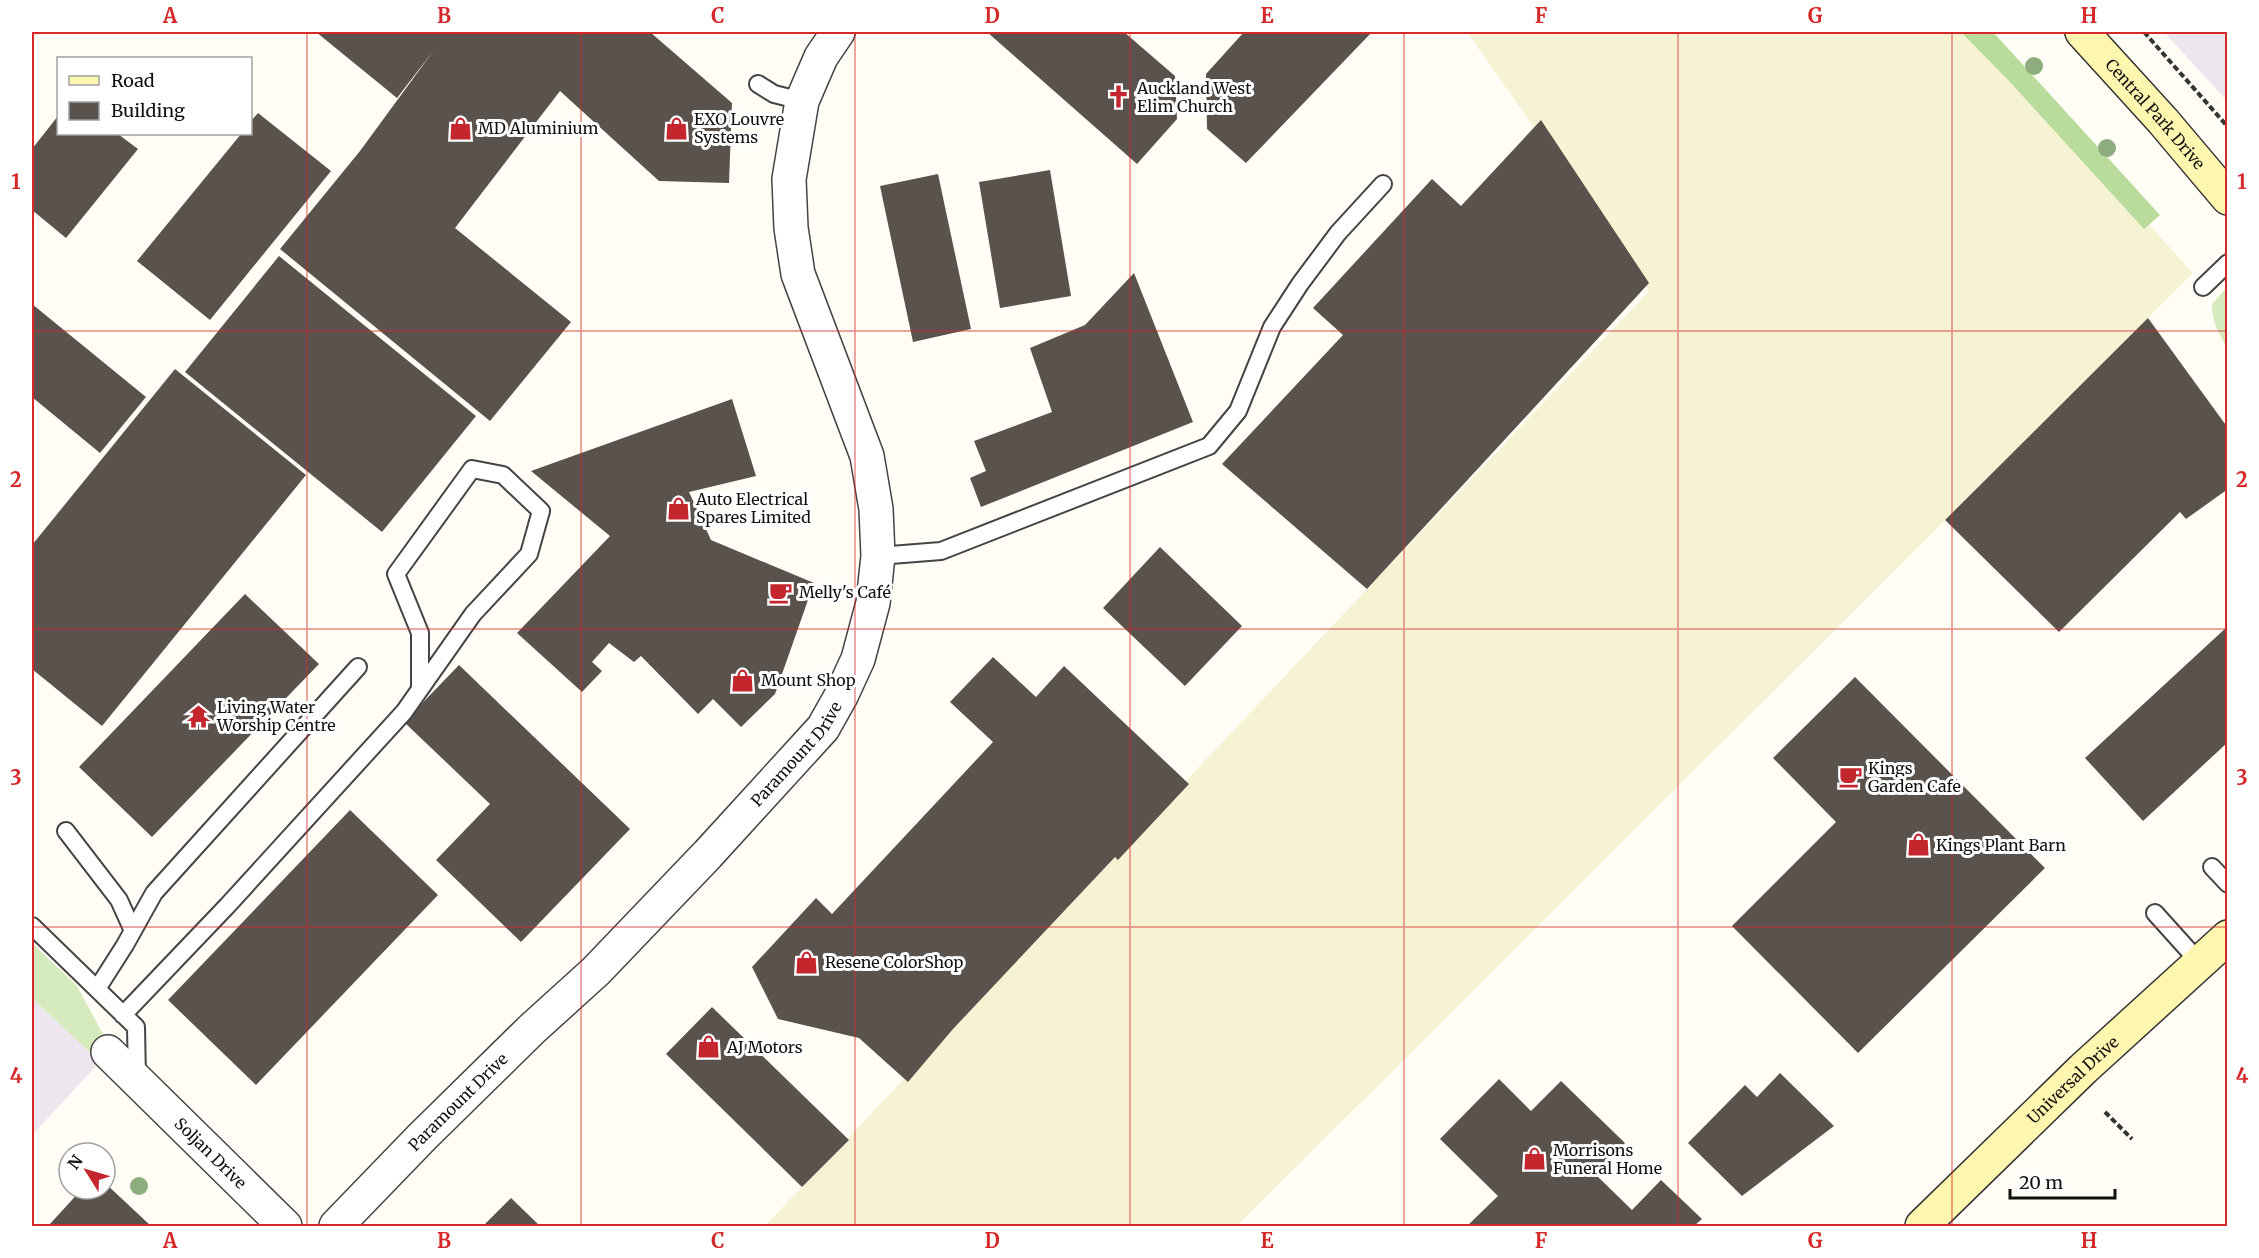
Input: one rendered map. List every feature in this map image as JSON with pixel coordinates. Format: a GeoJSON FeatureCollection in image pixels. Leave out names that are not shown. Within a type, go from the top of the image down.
{"type":"FeatureCollection","features":[{"type":"Feature","properties":{"kind":"main road","name":"Central Park Drive"},"geometry":{"type":"LineString","coordinates":[[2082,32],[2224,185]]}},
{"type":"Feature","properties":{"kind":"main road","name":"Universal Drive"},"geometry":{"type":"LineString","coordinates":[[1922,1227],[2083,1069],[2228,937]]}},
{"type":"Feature","properties":{"kind":"street","name":"Paramount Drive"},"geometry":{"type":"LineString","coordinates":[[336,1227],[422,1137],[532,1029],[596,971],[708,854],[823,728],[858,659],[873,603],[878,556],[876,509],[867,456],[798,274],[791,228],[789,179],[802,101],[821,57],[838,32]]}},
{"type":"Feature","properties":{"kind":"street","name":"Soljan Drive"},"geometry":{"type":"LineString","coordinates":[[108,1052],[285,1227]]}},
{"type":"Feature","properties":{"kind":"lane"},"geometry":{"type":"LineString","coordinates":[[758,84],[774,94],[802,101]]}},
{"type":"Feature","properties":{"kind":"lane"},"geometry":{"type":"LineString","coordinates":[[878,556],[941,551],[1209,446],[1238,411],[1272,327],[1299,284],[1338,233],[1383,184]]}},
{"type":"Feature","properties":{"kind":"lane"},"geometry":{"type":"LineString","coordinates":[[2203,287],[2228,263]]}},
{"type":"Feature","properties":{"kind":"lane"},"geometry":{"type":"LineString","coordinates":[[123,1015],[228,905],[396,721],[474,614],[529,554],[541,511],[503,476],[472,469],[396,574],[420,633],[420,688]]}},
{"type":"Feature","properties":{"kind":"lane"},"geometry":{"type":"LineString","coordinates":[[97,989],[154,893],[358,667]]}},
{"type":"Feature","properties":{"kind":"lane"},"geometry":{"type":"LineString","coordinates":[[66,831],[119,900],[133,931]]}},
{"type":"Feature","properties":{"kind":"lane"},"geometry":{"type":"LineString","coordinates":[[2212,867],[2228,884]]}},
{"type":"Feature","properties":{"kind":"lane"},"geometry":{"type":"LineString","coordinates":[[2155,914],[2199,963]]}},
{"type":"Feature","properties":{"kind":"lane"},"geometry":{"type":"LineString","coordinates":[[32,926],[136,1027],[137,1079]]}},
{"type":"Feature","properties":{"kind":"path"},"geometry":{"type":"LineString","coordinates":[[2144,32],[2228,127]]}},
{"type":"Feature","properties":{"kind":"path"},"geometry":{"type":"LineString","coordinates":[[2105,1112],[2132,1139]]}},
{"type":"Feature","properties":{"kind":"shaded area"},"geometry":{"type":"Polygon","coordinates":[[[1467,32],[1974,32],[2193,273],[1237,1226],[765,1226],[1649,291],[1467,32]]]}},
{"type":"Feature","properties":{"kind":"shaded area"},"geometry":{"type":"Polygon","coordinates":[[[2164,32],[2227,32],[2227,101],[2164,32]]]}},
{"type":"Feature","properties":{"kind":"shaded area"},"geometry":{"type":"Polygon","coordinates":[[[32,998],[100,1062],[32,1135],[32,998]]]}},
{"type":"Feature","properties":{"kind":"green space"},"geometry":{"type":"Polygon","coordinates":[[[1961,32],[1993,32],[2160,215],[2144,229],[2010,82],[1961,32]]]}},
{"type":"Feature","properties":{"kind":"green space"},"geometry":{"type":"Polygon","coordinates":[[[2227,287],[2227,347],[2216,327],[2212,304],[2227,287]]]}},
{"type":"Feature","properties":{"kind":"green space"},"geometry":{"type":"Polygon","coordinates":[[[32,943],[77,986],[111,1049],[100,1062],[32,998],[32,943]]]}},
{"type":"Feature","properties":{"kind":"building"},"geometry":{"type":"Polygon","coordinates":[[[316,32],[650,32],[732,103],[729,183],[659,181],[560,91],[455,228],[571,322],[490,421],[280,249],[360,151],[434,50],[397,98],[316,32]]]}},
{"type":"Feature","properties":{"kind":"building","name":"Auckland West Elim Church"},"geometry":{"type":"Polygon","coordinates":[[[987,32],[1124,32],[1175,76],[1177,119],[1137,164],[987,32]]]}},
{"type":"Feature","properties":{"kind":"building"},"geometry":{"type":"Polygon","coordinates":[[[1244,32],[1372,32],[1246,163],[1207,129],[1206,74],[1244,32]]]}},
{"type":"Feature","properties":{"kind":"building"},"geometry":{"type":"Polygon","coordinates":[[[258,113],[331,171],[210,320],[137,261],[240,135],[252,135],[252,120],[258,113]]]}},
{"type":"Feature","properties":{"kind":"building"},"geometry":{"type":"Polygon","coordinates":[[[57,117],[57,135],[119,135],[138,149],[66,238],[32,210],[32,149],[57,117]]]}},
{"type":"Feature","properties":{"kind":"building"},"geometry":{"type":"Polygon","coordinates":[[[1541,120],[1649,283],[1367,589],[1222,464],[1343,335],[1313,308],[1432,179],[1461,206],[1541,120]]]}},
{"type":"Feature","properties":{"kind":"building"},"geometry":{"type":"Polygon","coordinates":[[[1050,170],[1071,296],[1000,308],[979,182],[1050,170]]]}},
{"type":"Feature","properties":{"kind":"building"},"geometry":{"type":"Polygon","coordinates":[[[938,174],[971,329],[913,342],[880,186],[938,174]]]}},
{"type":"Feature","properties":{"kind":"building"},"geometry":{"type":"Polygon","coordinates":[[[279,256],[476,416],[382,532],[185,372],[279,256]]]}},
{"type":"Feature","properties":{"kind":"building"},"geometry":{"type":"Polygon","coordinates":[[[1134,273],[1193,422],[981,507],[970,478],[986,471],[974,441],[1052,412],[1030,348],[1085,325],[1134,273]]]}},
{"type":"Feature","properties":{"kind":"building"},"geometry":{"type":"Polygon","coordinates":[[[32,304],[146,397],[100,453],[32,397],[32,304]]]}},
{"type":"Feature","properties":{"kind":"building"},"geometry":{"type":"Polygon","coordinates":[[[2148,318],[2228,428],[2228,489],[2186,519],[2180,512],[2059,632],[1945,520],[2148,318]]]}},
{"type":"Feature","properties":{"kind":"building"},"geometry":{"type":"Polygon","coordinates":[[[175,369],[306,475],[102,726],[32,669],[32,545],[175,369]]]}},
{"type":"Feature","properties":{"kind":"building"},"geometry":{"type":"Polygon","coordinates":[[[732,399],[756,476],[689,492],[711,540],[814,583],[775,694],[741,727],[713,699],[698,714],[641,656],[634,662],[609,643],[592,662],[602,671],[582,692],[517,633],[610,536],[531,471],[732,399]]]}},
{"type":"Feature","properties":{"kind":"building"},"geometry":{"type":"Polygon","coordinates":[[[1160,547],[1242,626],[1185,686],[1103,608],[1160,547]]]}},
{"type":"Feature","properties":{"kind":"building","name":"Living Water Worship Centre"},"geometry":{"type":"Polygon","coordinates":[[[245,594],[319,664],[152,837],[79,767],[245,594]]]}},
{"type":"Feature","properties":{"kind":"building"},"geometry":{"type":"Polygon","coordinates":[[[2228,626],[2228,742],[2143,821],[2085,758],[2228,626]]]}},
{"type":"Feature","properties":{"kind":"building"},"geometry":{"type":"Polygon","coordinates":[[[993,657],[1036,697],[1064,666],[1189,784],[1118,860],[1115,857],[953,1029],[908,1082],[859,1038],[778,1019],[752,967],[816,898],[832,914],[993,742],[950,702],[993,657]]]}},
{"type":"Feature","properties":{"kind":"building"},"geometry":{"type":"Polygon","coordinates":[[[459,665],[630,829],[521,942],[436,860],[490,804],[404,722],[459,665]]]}},
{"type":"Feature","properties":{"kind":"building","name":"Kings Plant Barn"},"geometry":{"type":"Polygon","coordinates":[[[1855,677],[2045,868],[1858,1053],[1732,926],[1836,822],[1773,758],[1855,677]]]}},
{"type":"Feature","properties":{"kind":"building"},"geometry":{"type":"Polygon","coordinates":[[[350,810],[438,895],[256,1085],[168,1000],[350,810]]]}},
{"type":"Feature","properties":{"kind":"building"},"geometry":{"type":"Polygon","coordinates":[[[712,1007],[849,1140],[802,1187],[666,1054],[712,1007]]]}},
{"type":"Feature","properties":{"kind":"building"},"geometry":{"type":"Polygon","coordinates":[[[1780,1073],[1834,1126],[1742,1196],[1688,1143],[1745,1085],[1757,1097],[1780,1073]]]}},
{"type":"Feature","properties":{"kind":"building","name":"Morrisons Funeral Home"},"geometry":{"type":"Polygon","coordinates":[[[1499,1079],[1531,1111],[1561,1081],[1625,1143],[1595,1174],[1632,1210],[1661,1180],[1702,1219],[1694,1226],[1467,1226],[1498,1196],[1440,1139],[1499,1079]]]}},
{"type":"Feature","properties":{"kind":"building"},"geometry":{"type":"Polygon","coordinates":[[[117,1194],[151,1226],[51,1226],[49,1225],[71,1201],[117,1201],[117,1194]]]}},
{"type":"Feature","properties":{"kind":"building"},"geometry":{"type":"Polygon","coordinates":[[[511,1198],[540,1226],[483,1226],[511,1198]]]}},
{"type":"Feature","properties":{"kind":"place","name":"Auckland West Elim Church"},"geometry":{"type":"Point","coordinates":[1119,97]}},
{"type":"Feature","properties":{"kind":"place","name":"MD Aluminium"},"geometry":{"type":"Point","coordinates":[460,128]}},
{"type":"Feature","properties":{"kind":"place","name":"EXO Louvre Systems"},"geometry":{"type":"Point","coordinates":[676,128]}},
{"type":"Feature","properties":{"kind":"place","name":"Auto Electrical Spares Limited"},"geometry":{"type":"Point","coordinates":[678,508]}},
{"type":"Feature","properties":{"kind":"place","name":"Melly's Café"},"geometry":{"type":"Point","coordinates":[781,592]}},
{"type":"Feature","properties":{"kind":"place","name":"Mount Shop"},"geometry":{"type":"Point","coordinates":[743,680]}},
{"type":"Feature","properties":{"kind":"place","name":"Living Water Worship Centre"},"geometry":{"type":"Point","coordinates":[199,716]}},
{"type":"Feature","properties":{"kind":"place","name":"Kings Garden Cafe"},"geometry":{"type":"Point","coordinates":[1850,777]}},
{"type":"Feature","properties":{"kind":"place","name":"Kings Plant Barn"},"geometry":{"type":"Point","coordinates":[1918,845]}},
{"type":"Feature","properties":{"kind":"place","name":"Resene ColorShop"},"geometry":{"type":"Point","coordinates":[807,962]}},
{"type":"Feature","properties":{"kind":"place","name":"AJ Motors"},"geometry":{"type":"Point","coordinates":[709,1047]}},
{"type":"Feature","properties":{"kind":"place","name":"Morrisons Funeral Home"},"geometry":{"type":"Point","coordinates":[1535,1159]}}]}
